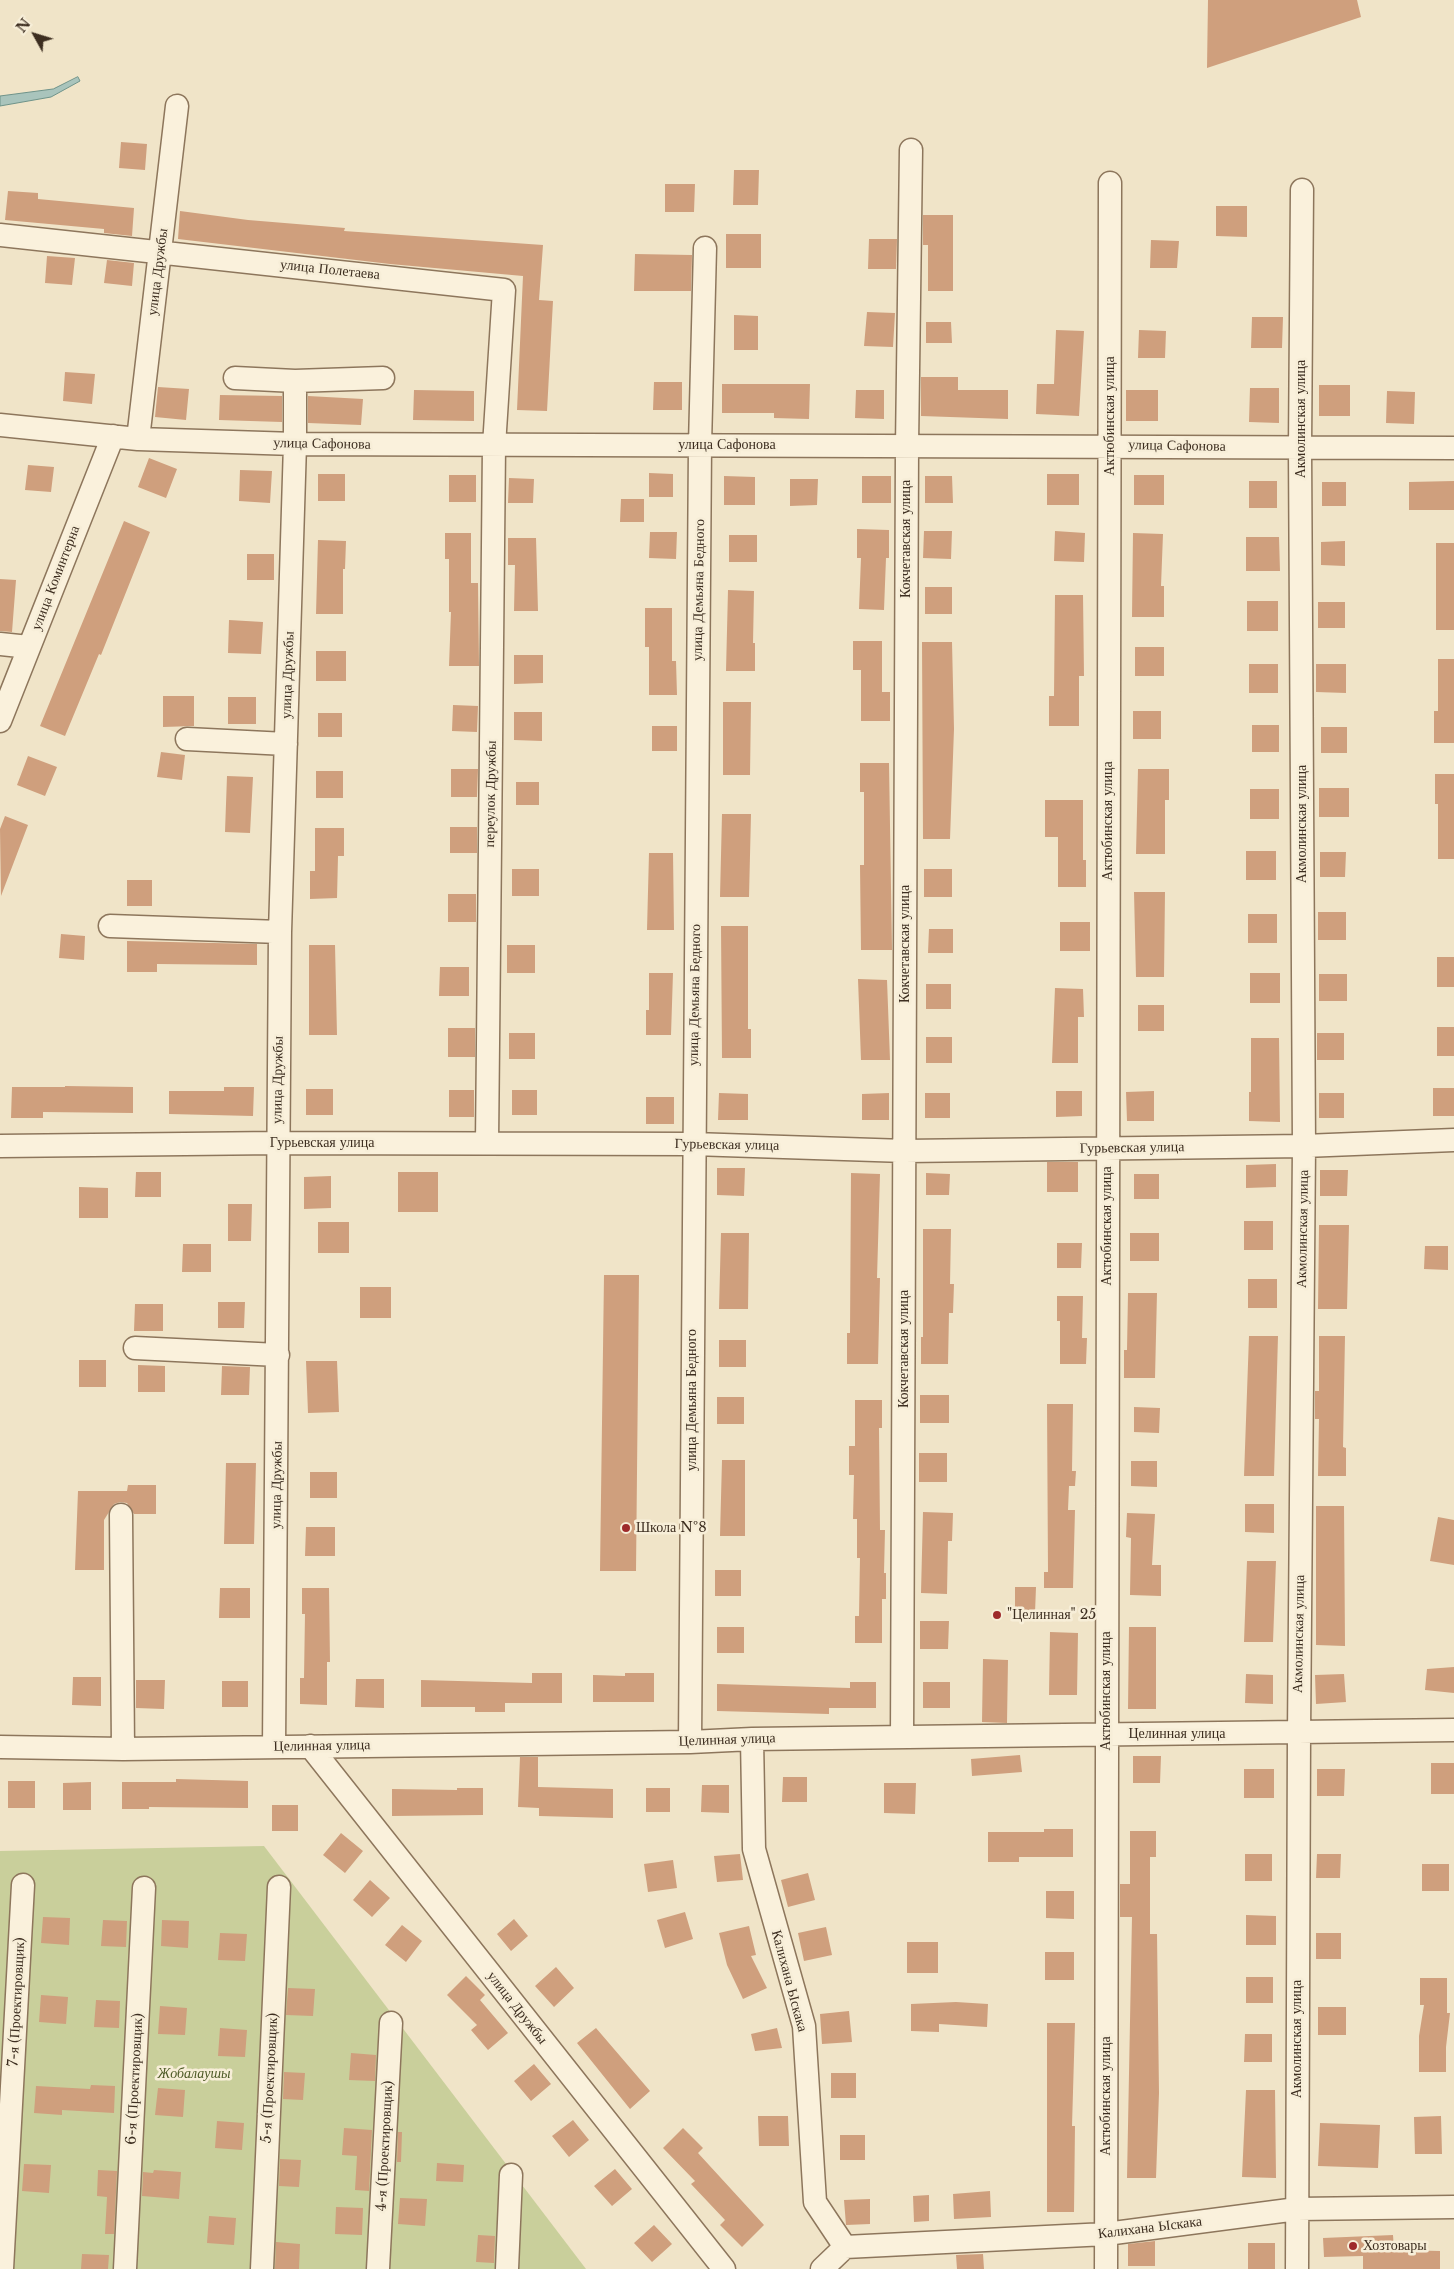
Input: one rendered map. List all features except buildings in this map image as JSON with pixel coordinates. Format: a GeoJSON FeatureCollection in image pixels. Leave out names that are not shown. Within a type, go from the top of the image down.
{"type":"FeatureCollection","features":[{"type":"Feature","properties":{"kind":"street","name":"улица Дружбы"},"geometry":{"type":"LineString","coordinates":[[138,438],[177,106]]}},
{"type":"Feature","properties":{"kind":"street","name":"Кокчетавская улица"},"geometry":{"type":"LineString","coordinates":[[902,1737],[907,446],[911,150]]}},
{"type":"Feature","properties":{"kind":"street","name":"Актюбинская улица"},"geometry":{"type":"LineString","coordinates":[[1106,2269],[1110,183]]}},
{"type":"Feature","properties":{"kind":"street","name":"Акмолинская улица"},"geometry":{"type":"LineString","coordinates":[[1297,2269],[1298,1734],[1304,1146],[1300,448],[1302,190]]}},
{"type":"Feature","properties":{"kind":"street","name":"улица Полетаева"},"geometry":{"type":"LineString","coordinates":[[0,235],[161,251],[504,290],[494,446]]}},
{"type":"Feature","properties":{"kind":"street","name":"улица Демьяна Бедного"},"geometry":{"type":"LineString","coordinates":[[690,1742],[693,1144],[700,444],[705,248]]}},
{"type":"Feature","properties":{"kind":"street"},"geometry":{"type":"LineString","coordinates":[[235,378],[295,381],[383,378]]}},
{"type":"Feature","properties":{"kind":"street","name":"улица Дружбы"},"geometry":{"type":"LineString","coordinates":[[274,1747],[280,932],[295,444],[295,381]]}},
{"type":"Feature","properties":{"kind":"street","name":"улица Сафонова"},"geometry":{"type":"LineString","coordinates":[[0,425],[138,438],[295,444],[1454,448]]}},
{"type":"Feature","properties":{"kind":"street","name":"улица Коминтерна"},"geometry":{"type":"LineString","coordinates":[[0,721],[113,436]]}},
{"type":"Feature","properties":{"kind":"street","name":"переулок Дружбы"},"geometry":{"type":"LineString","coordinates":[[487,1143],[494,446]]}},
{"type":"Feature","properties":{"kind":"street"},"geometry":{"type":"LineString","coordinates":[[0,644],[29,647]]}},
{"type":"Feature","properties":{"kind":"street"},"geometry":{"type":"LineString","coordinates":[[187,739],[286,744]]}},
{"type":"Feature","properties":{"kind":"street"},"geometry":{"type":"LineString","coordinates":[[110,926],[280,932]]}},
{"type":"Feature","properties":{"kind":"street","name":"Гурьевская улица"},"geometry":{"type":"LineString","coordinates":[[0,1146],[277,1143],[693,1144],[905,1151],[1304,1146],[1454,1140]]}},
{"type":"Feature","properties":{"kind":"street"},"geometry":{"type":"LineString","coordinates":[[135,1348],[278,1355]]}},
{"type":"Feature","properties":{"kind":"street"},"geometry":{"type":"LineString","coordinates":[[122,1515],[123,1748]]}},
{"type":"Feature","properties":{"kind":"street","name":"Целинная улица"},"geometry":{"type":"LineString","coordinates":[[0,1747],[274,1747],[1106,1734],[1298,1734],[1454,1730]]}},
{"type":"Feature","properties":{"kind":"street","name":"Калихана Ыскака"},"geometry":{"type":"LineString","coordinates":[[752,1739],[754,1848],[804,2026],[816,2202],[845,2247],[1106,2234],[1297,2209],[1454,2207]]}},
{"type":"Feature","properties":{"kind":"street","name":"улица Дружбы"},"geometry":{"type":"LineString","coordinates":[[310,1746],[724,2269]]}},
{"type":"Feature","properties":{"kind":"street","name":"7-я (Проектировщик)"},"geometry":{"type":"LineString","coordinates":[[2,2269],[23,1885]]}},
{"type":"Feature","properties":{"kind":"street","name":"6-я (Проектировщик)"},"geometry":{"type":"LineString","coordinates":[[125,2269],[144,1888]]}},
{"type":"Feature","properties":{"kind":"street","name":"5-я (Проектировщик)"},"geometry":{"type":"LineString","coordinates":[[262,2269],[279,1888]]}},
{"type":"Feature","properties":{"kind":"street","name":"4-я (Проектировщик)"},"geometry":{"type":"LineString","coordinates":[[378,2269],[391,2023]]}},
{"type":"Feature","properties":{"kind":"street"},"geometry":{"type":"LineString","coordinates":[[507,2269],[511,2175]]}},
{"type":"Feature","properties":{"kind":"street"},"geometry":{"type":"LineString","coordinates":[[822,2269],[845,2247]]}},
{"type":"Feature","properties":{"kind":"green space","name":"Жобалаушы"},"geometry":{"type":"Polygon","coordinates":[[[264,1846],[586,2269],[0,2269],[0,1851],[264,1846]]]}},
{"type":"Feature","properties":{"kind":"water"},"geometry":{"type":"Polygon","coordinates":[[[78,77],[80,81],[51,97],[0,106],[0,96],[53,89],[78,77]]]}},
{"type":"Feature","properties":{"kind":"place","name":"Школа №8"},"geometry":{"type":"Point","coordinates":[626,1528]}},
{"type":"Feature","properties":{"kind":"place","name":"\"Целинная\" 25"},"geometry":{"type":"Point","coordinates":[997,1615]}},
{"type":"Feature","properties":{"kind":"place","name":"Хозтовары"},"geometry":{"type":"Point","coordinates":[1353,2246]}}]}
